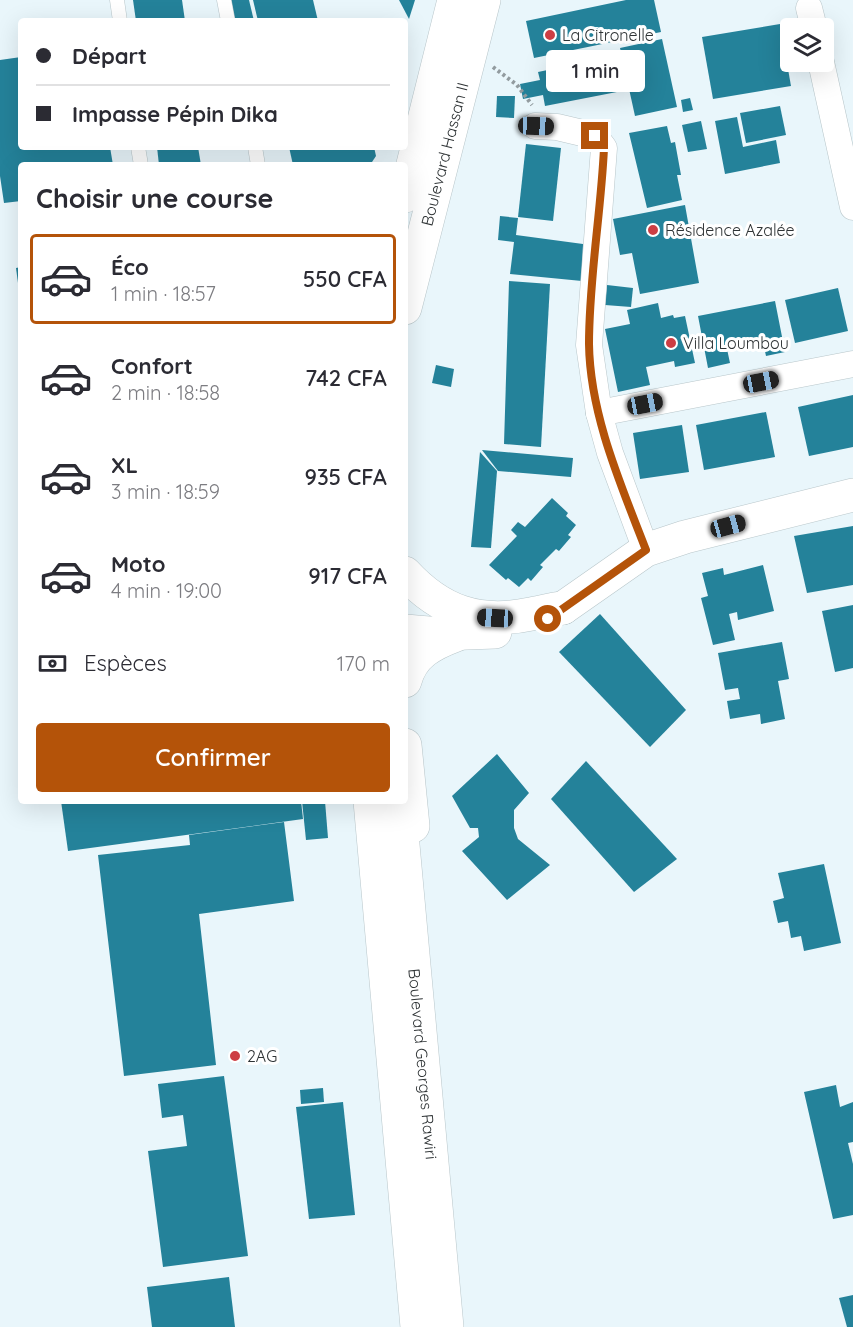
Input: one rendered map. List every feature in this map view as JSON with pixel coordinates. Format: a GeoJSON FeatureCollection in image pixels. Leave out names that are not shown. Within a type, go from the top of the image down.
{"type":"FeatureCollection","features":[{"type":"Feature","properties":{"kind":"main road","name":"Boulevard Hassan II"},"geometry":{"type":"LineString","coordinates":[[408,184],[454,0]]}},
{"type":"Feature","properties":{"kind":"main road","name":"Boulevard Hassan II"},"geometry":{"type":"LineString","coordinates":[[408,296],[484,0]]}},
{"type":"Feature","properties":{"kind":"main road"},"geometry":{"type":"LineString","coordinates":[[408,631],[440,634],[500,632],[520,628],[548,619],[646,550],[685,537],[853,495]]}},
{"type":"Feature","properties":{"kind":"main road"},"geometry":{"type":"LineString","coordinates":[[408,576],[420,589],[440,603],[465,615],[514,617],[563,608]]}},
{"type":"Feature","properties":{"kind":"main road"},"geometry":{"type":"LineString","coordinates":[[408,670],[420,654],[440,641],[462,633]]}},
{"type":"Feature","properties":{"kind":"main road"},"geometry":{"type":"LineString","coordinates":[[408,773],[423,912],[421,930],[412,954]]}},
{"type":"Feature","properties":{"kind":"main road","name":"Boulevard Georges Rawiri"},"geometry":{"type":"LineString","coordinates":[[370,804],[417,1327]]}},
{"type":"Feature","properties":{"kind":"main road","name":"Boulevard Georges Rawiri"},"geometry":{"type":"LineString","coordinates":[[399,804],[447,1327]]}},
{"type":"Feature","properties":{"kind":"street"},"geometry":{"type":"LineString","coordinates":[[823,72],[853,207]]}},
{"type":"Feature","properties":{"kind":"street"},"geometry":{"type":"LineString","coordinates":[[536,126],[557,127],[595,136],[604,148],[589,345],[599,413],[610,453],[646,550]]}},
{"type":"Feature","properties":{"kind":"street"},"geometry":{"type":"LineString","coordinates":[[599,413],[853,364]]}},
{"type":"Feature","properties":{"kind":"lane"},"geometry":{"type":"LineString","coordinates":[[117,0],[120,18]]}},
{"type":"Feature","properties":{"kind":"lane"},"geometry":{"type":"LineString","coordinates":[[224,0],[227,18]]}},
{"type":"Feature","properties":{"kind":"path"},"geometry":{"type":"LineString","coordinates":[[492,67],[517,85],[527,97],[535,110],[536,126]]}},
{"type":"Feature","properties":{"kind":"building"},"geometry":{"type":"Polygon","coordinates":[[[133,0],[182,0],[185,18],[136,18],[133,0]]]}},
{"type":"Feature","properties":{"kind":"building"},"geometry":{"type":"Polygon","coordinates":[[[230,0],[249,0],[253,18],[234,18],[230,0]]]}},
{"type":"Feature","properties":{"kind":"building"},"geometry":{"type":"Polygon","coordinates":[[[253,0],[313,0],[317,18],[257,18],[253,0]]]}},
{"type":"Feature","properties":{"kind":"building"},"geometry":{"type":"Polygon","coordinates":[[[399,0],[415,0],[409,19],[399,0]]]}},
{"type":"Feature","properties":{"kind":"building"},"geometry":{"type":"Polygon","coordinates":[[[626,0],[654,0],[661,32],[534,58],[526,21],[626,0]]]}},
{"type":"Feature","properties":{"kind":"building"},"geometry":{"type":"Polygon","coordinates":[[[780,24],[780,72],[789,72],[791,86],[713,99],[702,37],[780,24]]]}},
{"type":"Feature","properties":{"kind":"building"},"geometry":{"type":"Polygon","coordinates":[[[662,39],[677,107],[635,116],[620,48],[662,39]]]}},
{"type":"Feature","properties":{"kind":"building"},"geometry":{"type":"Polygon","coordinates":[[[615,56],[622,91],[545,106],[543,95],[523,99],[520,84],[540,80],[538,72],[615,56]]]}},
{"type":"Feature","properties":{"kind":"building"},"geometry":{"type":"Polygon","coordinates":[[[18,57],[18,150],[110,150],[112,162],[18,162],[18,201],[4,203],[0,176],[0,60],[18,57]]]}},
{"type":"Feature","properties":{"kind":"building"},"geometry":{"type":"Polygon","coordinates":[[[497,96],[515,96],[514,118],[496,117],[497,96]]]}},
{"type":"Feature","properties":{"kind":"building"},"geometry":{"type":"Polygon","coordinates":[[[690,98],[693,110],[683,112],[681,100],[690,98]]]}},
{"type":"Feature","properties":{"kind":"building"},"geometry":{"type":"Polygon","coordinates":[[[780,106],[786,135],[746,143],[740,113],[780,106]]]}},
{"type":"Feature","properties":{"kind":"building"},"geometry":{"type":"Polygon","coordinates":[[[737,117],[743,147],[776,140],[780,163],[725,174],[715,121],[737,117]]]}},
{"type":"Feature","properties":{"kind":"building"},"geometry":{"type":"Polygon","coordinates":[[[701,121],[707,149],[688,152],[682,125],[701,121]]]}},
{"type":"Feature","properties":{"kind":"building"},"geometry":{"type":"Polygon","coordinates":[[[667,126],[671,143],[675,142],[681,175],[677,175],[682,200],[647,208],[629,133],[667,126]]]}},
{"type":"Feature","properties":{"kind":"building"},"geometry":{"type":"Polygon","coordinates":[[[526,144],[561,148],[553,221],[518,217],[526,144]]]}},
{"type":"Feature","properties":{"kind":"building"},"geometry":{"type":"Polygon","coordinates":[[[157,150],[198,150],[200,162],[159,162],[157,150]]]}},
{"type":"Feature","properties":{"kind":"building"},"geometry":{"type":"Polygon","coordinates":[[[290,150],[375,150],[376,156],[372,162],[292,162],[290,150]]]}},
{"type":"Feature","properties":{"kind":"building"},"geometry":{"type":"Polygon","coordinates":[[[685,205],[699,283],[640,294],[632,253],[620,255],[613,219],[685,205]]]}},
{"type":"Feature","properties":{"kind":"building"},"geometry":{"type":"Polygon","coordinates":[[[500,216],[518,218],[516,235],[583,244],[582,281],[510,274],[514,242],[498,240],[500,216]]]}},
{"type":"Feature","properties":{"kind":"building"},"geometry":{"type":"Polygon","coordinates":[[[509,281],[550,284],[541,447],[504,444],[509,281]]]}},
{"type":"Feature","properties":{"kind":"building"},"geometry":{"type":"Polygon","coordinates":[[[607,285],[633,288],[631,307],[605,305],[607,285]]]}},
{"type":"Feature","properties":{"kind":"building"},"geometry":{"type":"Polygon","coordinates":[[[838,288],[848,331],[795,343],[785,300],[838,288]]]}},
{"type":"Feature","properties":{"kind":"building"},"geometry":{"type":"Polygon","coordinates":[[[775,301],[785,352],[766,356],[763,342],[727,349],[730,363],[708,368],[698,316],[775,301]]]}},
{"type":"Feature","properties":{"kind":"building"},"geometry":{"type":"Polygon","coordinates":[[[658,303],[661,318],[673,315],[674,318],[685,316],[695,363],[675,367],[674,361],[646,367],[650,385],[618,392],[605,329],[630,324],[627,310],[658,303]]]}},
{"type":"Feature","properties":{"kind":"building"},"geometry":{"type":"Polygon","coordinates":[[[436,365],[454,369],[451,387],[432,383],[436,365]]]}},
{"type":"Feature","properties":{"kind":"building"},"geometry":{"type":"Polygon","coordinates":[[[853,395],[853,447],[809,456],[798,407],[853,395]]]}},
{"type":"Feature","properties":{"kind":"building"},"geometry":{"type":"Polygon","coordinates":[[[766,412],[775,457],[704,470],[696,425],[766,412]]]}},
{"type":"Feature","properties":{"kind":"building"},"geometry":{"type":"Polygon","coordinates":[[[682,425],[689,472],[640,479],[633,433],[682,425]]]}},
{"type":"Feature","properties":{"kind":"building"},"geometry":{"type":"Polygon","coordinates":[[[482,450],[573,458],[571,477],[498,471],[482,450]]]}},
{"type":"Feature","properties":{"kind":"building"},"geometry":{"type":"Polygon","coordinates":[[[480,452],[497,471],[491,548],[471,547],[480,452]]]}},
{"type":"Feature","properties":{"kind":"building"},"geometry":{"type":"Polygon","coordinates":[[[552,498],[568,513],[566,516],[576,525],[568,535],[571,537],[559,551],[556,549],[540,565],[543,567],[531,581],[528,578],[519,587],[508,578],[506,580],[489,565],[517,536],[511,530],[518,522],[525,527],[552,498]]]}},
{"type":"Feature","properties":{"kind":"building"},"geometry":{"type":"Polygon","coordinates":[[[853,526],[853,585],[807,593],[794,536],[853,526]]]}},
{"type":"Feature","properties":{"kind":"building"},"geometry":{"type":"Polygon","coordinates":[[[763,565],[774,611],[738,620],[737,612],[729,614],[735,640],[713,645],[701,598],[708,596],[702,573],[723,568],[724,575],[763,565]]]}},
{"type":"Feature","properties":{"kind":"building"},"geometry":{"type":"Polygon","coordinates":[[[853,605],[853,668],[835,672],[822,611],[853,605]]]}},
{"type":"Feature","properties":{"kind":"building"},"geometry":{"type":"Polygon","coordinates":[[[600,614],[686,710],[650,747],[559,652],[600,614]]]}},
{"type":"Feature","properties":{"kind":"building"},"geometry":{"type":"Polygon","coordinates":[[[782,642],[789,679],[778,681],[785,719],[761,724],[760,714],[730,719],[727,701],[740,699],[738,688],[725,690],[718,653],[782,642]]]}},
{"type":"Feature","properties":{"kind":"building"},"geometry":{"type":"Polygon","coordinates":[[[497,754],[529,793],[514,810],[514,828],[518,839],[550,865],[507,900],[462,851],[479,837],[478,828],[470,828],[452,796],[497,754]]]}},
{"type":"Feature","properties":{"kind":"building"},"geometry":{"type":"Polygon","coordinates":[[[586,761],[677,859],[634,892],[551,799],[586,761]]]}},
{"type":"Feature","properties":{"kind":"building"},"geometry":{"type":"Polygon","coordinates":[[[61,804],[301,804],[303,819],[68,851],[61,804]]]}},
{"type":"Feature","properties":{"kind":"building"},"geometry":{"type":"Polygon","coordinates":[[[302,804],[325,804],[328,838],[306,840],[302,804]]]}},
{"type":"Feature","properties":{"kind":"building"},"geometry":{"type":"Polygon","coordinates":[[[284,822],[294,901],[199,914],[216,1065],[124,1076],[98,855],[190,845],[189,835],[284,822]]]}},
{"type":"Feature","properties":{"kind":"building"},"geometry":{"type":"Polygon","coordinates":[[[824,864],[841,943],[804,951],[801,936],[791,938],[788,921],[778,923],[773,901],[784,898],[778,873],[824,864]]]}},
{"type":"Feature","properties":{"kind":"building"},"geometry":{"type":"Polygon","coordinates":[[[224,1076],[248,1256],[163,1267],[148,1151],[187,1146],[183,1115],[162,1118],[158,1084],[224,1076]]]}},
{"type":"Feature","properties":{"kind":"building"},"geometry":{"type":"Polygon","coordinates":[[[836,1085],[840,1107],[853,1102],[853,1142],[848,1143],[853,1164],[853,1215],[833,1219],[804,1092],[836,1085]]]}},
{"type":"Feature","properties":{"kind":"building"},"geometry":{"type":"Polygon","coordinates":[[[323,1088],[324,1102],[301,1104],[300,1090],[323,1088]]]}},
{"type":"Feature","properties":{"kind":"building"},"geometry":{"type":"Polygon","coordinates":[[[343,1102],[355,1215],[309,1219],[296,1107],[343,1102]]]}},
{"type":"Feature","properties":{"kind":"building"},"geometry":{"type":"Polygon","coordinates":[[[229,1277],[235,1327],[152,1327],[147,1287],[229,1277]]]}},
{"type":"Feature","properties":{"kind":"building"},"geometry":{"type":"Polygon","coordinates":[[[853,1295],[853,1327],[847,1327],[839,1298],[853,1295]]]}},
{"type":"Feature","properties":{"kind":"place","name":"La Citronelle"},"geometry":{"type":"Point","coordinates":[550,35]}},
{"type":"Feature","properties":{"kind":"place","name":"Résidence Azalée"},"geometry":{"type":"Point","coordinates":[653,230]}},
{"type":"Feature","properties":{"kind":"place","name":"Villa Loumbou"},"geometry":{"type":"Point","coordinates":[671,343]}},
{"type":"Feature","properties":{"kind":"place","name":"2AG"},"geometry":{"type":"Point","coordinates":[235,1056]}},
{"type":"Feature","properties":{"kind":"route"},"geometry":{"type":"LineString","coordinates":[[548,619],[646,550],[610,453],[593,380],[589,345],[604,148],[595,136]]}}]}
